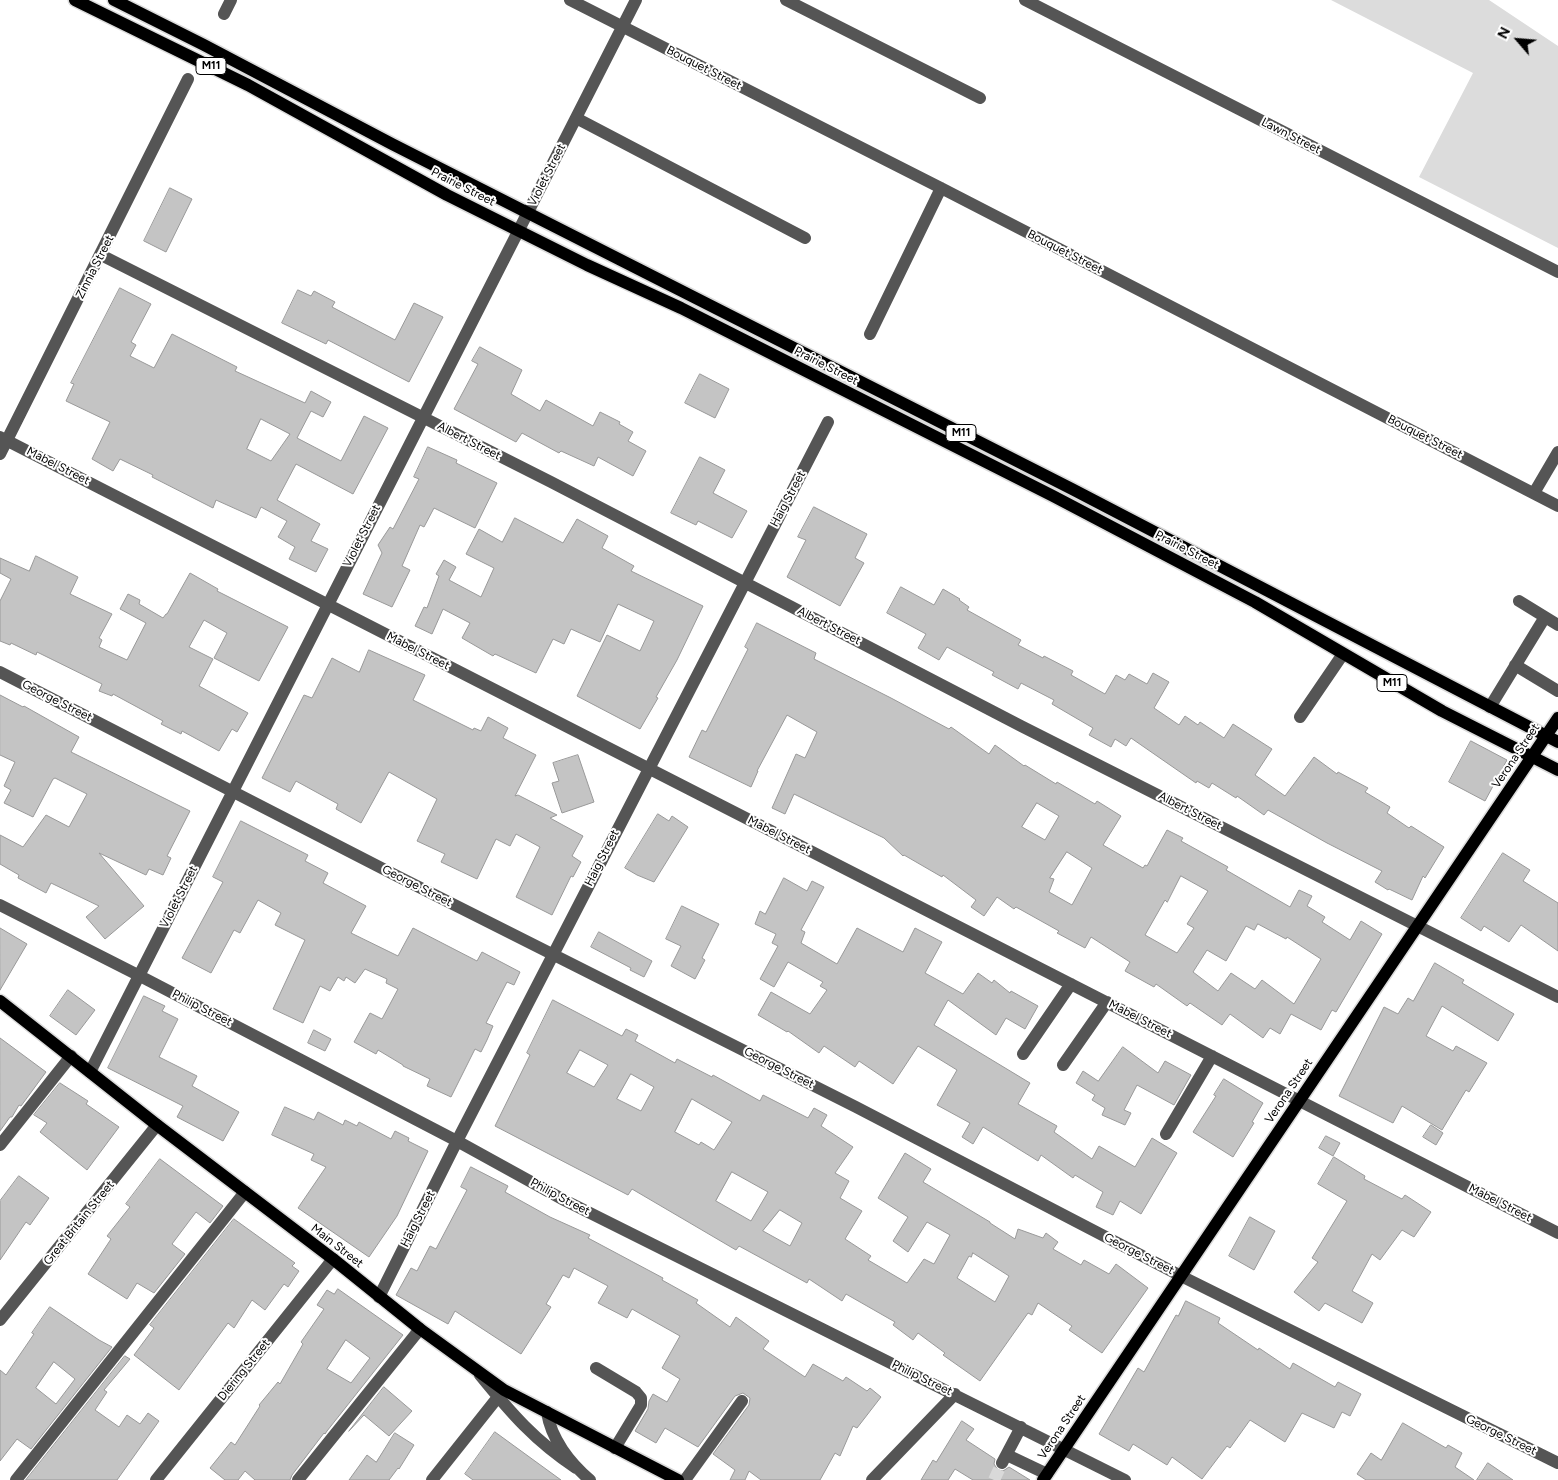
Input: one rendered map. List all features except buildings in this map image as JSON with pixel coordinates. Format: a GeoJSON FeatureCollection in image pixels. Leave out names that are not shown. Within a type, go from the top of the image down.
{"type":"FeatureCollection","features":[{"type":"Feature","properties":{"kind":"main road","name":"Prairie Street"},"geometry":{"type":"LineString","coordinates":[[75,0],[248,85],[447,195],[588,265],[681,308],[1045,491],[1255,602],[1442,711],[1558,770]]}},
{"type":"Feature","properties":{"kind":"main road","name":"Prairie Street"},"geometry":{"type":"LineString","coordinates":[[114,0],[527,213],[604,250],[1072,489],[1558,742]]}},
{"type":"Feature","properties":{"kind":"main road","name":"Verona Street"},"geometry":{"type":"LineString","coordinates":[[1045,1477],[1558,718]]}},
{"type":"Feature","properties":{"kind":"main road","name":"Main Street"},"geometry":{"type":"LineString","coordinates":[[0,1001],[157,1125],[333,1259],[420,1329],[477,1370],[501,1394],[547,1412],[678,1480]]}},
{"type":"Feature","properties":{"kind":"street"},"geometry":{"type":"LineString","coordinates":[[224,14],[231,0]]}},
{"type":"Feature","properties":{"kind":"street","name":"Bouquet Street"},"geometry":{"type":"LineString","coordinates":[[570,0],[941,188],[1558,506]]}},
{"type":"Feature","properties":{"kind":"street","name":"Violet Street"},"geometry":{"type":"LineString","coordinates":[[90,1072],[636,0]]}},
{"type":"Feature","properties":{"kind":"street"},"geometry":{"type":"LineString","coordinates":[[786,0],[980,98]]}},
{"type":"Feature","properties":{"kind":"street","name":"Lawn Street"},"geometry":{"type":"LineString","coordinates":[[1025,0],[1558,272]]}},
{"type":"Feature","properties":{"kind":"street","name":"Zinnia Street"},"geometry":{"type":"LineString","coordinates":[[0,454],[4,438],[101,255],[188,80]]}},
{"type":"Feature","properties":{"kind":"street"},"geometry":{"type":"LineString","coordinates":[[576,118],[805,238]]}},
{"type":"Feature","properties":{"kind":"street"},"geometry":{"type":"LineString","coordinates":[[870,334],[941,188]]}},
{"type":"Feature","properties":{"kind":"street","name":"Albert Street"},"geometry":{"type":"LineString","coordinates":[[101,255],[1558,998]]}},
{"type":"Feature","properties":{"kind":"street","name":"Haig Street"},"geometry":{"type":"LineString","coordinates":[[379,1297],[457,1141],[828,422]]}},
{"type":"Feature","properties":{"kind":"street","name":"Mabel Street"},"geometry":{"type":"LineString","coordinates":[[4,438],[1558,1233]]}},
{"type":"Feature","properties":{"kind":"street"},"geometry":{"type":"LineString","coordinates":[[1534,494],[1558,452]]}},
{"type":"Feature","properties":{"kind":"street"},"geometry":{"type":"LineString","coordinates":[[1519,601],[1558,625]]}},
{"type":"Feature","properties":{"kind":"street"},"geometry":{"type":"LineString","coordinates":[[1490,707],[1545,617]]}},
{"type":"Feature","properties":{"kind":"street"},"geometry":{"type":"LineString","coordinates":[[1300,717],[1343,654]]}},
{"type":"Feature","properties":{"kind":"street"},"geometry":{"type":"LineString","coordinates":[[1515,665],[1558,691]]}},
{"type":"Feature","properties":{"kind":"street","name":"George Street"},"geometry":{"type":"LineString","coordinates":[[0,672],[232,792],[856,1107],[1181,1276],[1558,1463]]}},
{"type":"Feature","properties":{"kind":"street","name":"Philip Street"},"geometry":{"type":"LineString","coordinates":[[0,905],[457,1141],[564,1200],[1125,1480]]}},
{"type":"Feature","properties":{"kind":"street"},"geometry":{"type":"LineString","coordinates":[[1019,1051],[1067,982]]}},
{"type":"Feature","properties":{"kind":"street"},"geometry":{"type":"LineString","coordinates":[[1063,1065],[1107,1002]]}},
{"type":"Feature","properties":{"kind":"street"},"geometry":{"type":"LineString","coordinates":[[0,1145],[71,1056]]}},
{"type":"Feature","properties":{"kind":"street"},"geometry":{"type":"LineString","coordinates":[[1166,1134],[1212,1056]]}},
{"type":"Feature","properties":{"kind":"street","name":"Great Britain Street"},"geometry":{"type":"LineString","coordinates":[[0,1320],[157,1125]]}},
{"type":"Feature","properties":{"kind":"street"},"geometry":{"type":"LineString","coordinates":[[16,1480],[245,1192]]}},
{"type":"Feature","properties":{"kind":"street","name":"Diering Street"},"geometry":{"type":"LineString","coordinates":[[156,1480],[333,1259]]}},
{"type":"Feature","properties":{"kind":"street"},"geometry":{"type":"LineString","coordinates":[[298,1480],[420,1329]]}},
{"type":"Feature","properties":{"kind":"street"},"geometry":{"type":"LineString","coordinates":[[596,1368],[636,1392],[641,1398],[641,1405],[615,1448]]}},
{"type":"Feature","properties":{"kind":"street"},"geometry":{"type":"LineString","coordinates":[[432,1480],[501,1394],[512,1415],[537,1439],[581,1475]]}},
{"type":"Feature","properties":{"kind":"street"},"geometry":{"type":"LineString","coordinates":[[872,1480],[955,1394]]}},
{"type":"Feature","properties":{"kind":"street"},"geometry":{"type":"LineString","coordinates":[[685,1480],[742,1401]]}},
{"type":"Feature","properties":{"kind":"street"},"geometry":{"type":"LineString","coordinates":[[547,1412],[554,1436],[581,1475]]}},
{"type":"Feature","properties":{"kind":"street"},"geometry":{"type":"LineString","coordinates":[[1020,1427],[1005,1459],[1045,1477]]}},
{"type":"Feature","properties":{"kind":"shaded area"},"geometry":{"type":"Polygon","coordinates":[[[1331,0],[1489,0],[1558,46],[1558,248],[1419,177],[1473,73],[1331,0]]]}},
{"type":"Feature","properties":{"kind":"tunnel"},"geometry":{"type":"LineString","coordinates":[[994,1480],[1002,1463]]}}]}
